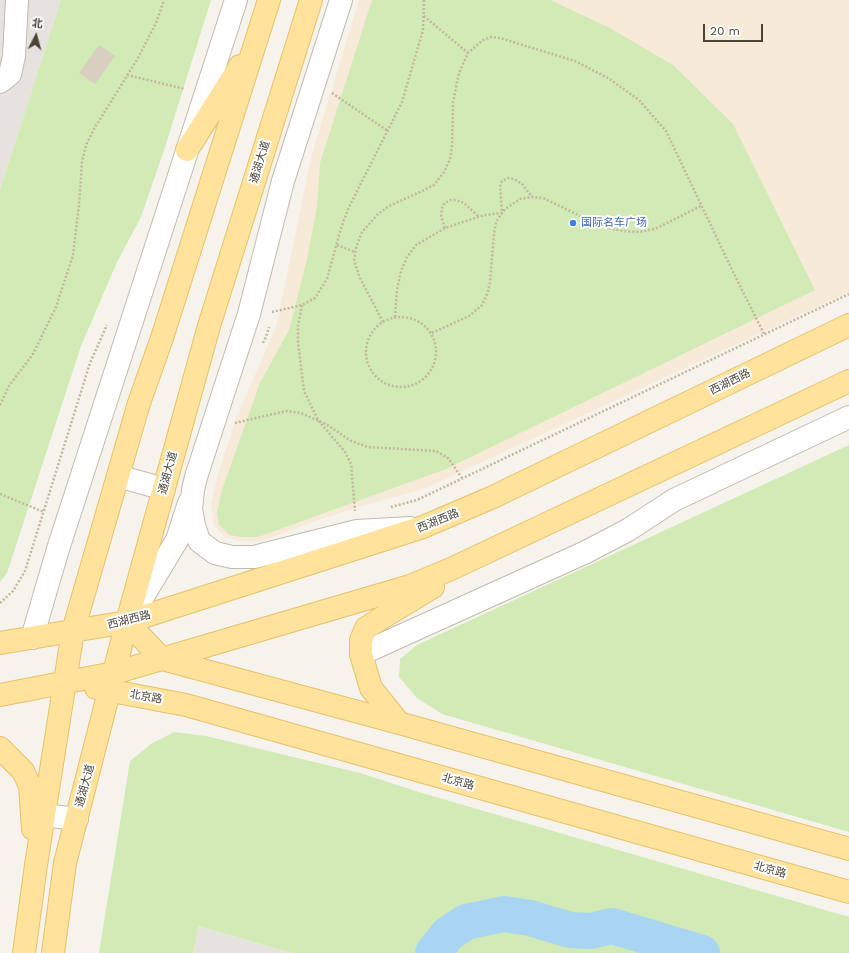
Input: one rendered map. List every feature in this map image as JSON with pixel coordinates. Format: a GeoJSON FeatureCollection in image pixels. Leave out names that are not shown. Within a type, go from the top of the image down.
{"type":"FeatureCollection","features":[{"type":"Feature","properties":{"kind":"main road"},"geometry":{"type":"LineString","coordinates":[[24,953],[36,865],[73,631],[139,403],[162,338],[269,0]]}},
{"type":"Feature","properties":{"kind":"main road","name":"通湖大道"},"geometry":{"type":"LineString","coordinates":[[53,953],[65,863],[127,622],[209,326],[311,0]]}},
{"type":"Feature","properties":{"kind":"main road"},"geometry":{"type":"LineString","coordinates":[[304,22],[321,0]]}},
{"type":"Feature","properties":{"kind":"main road"},"geometry":{"type":"LineString","coordinates":[[187,150],[256,42]]}},
{"type":"Feature","properties":{"kind":"main road","name":"西湖西路"},"geometry":{"type":"LineString","coordinates":[[0,643],[127,622],[423,528],[493,498],[849,325]]}},
{"type":"Feature","properties":{"kind":"main road"},"geometry":{"type":"LineString","coordinates":[[0,695],[65,683],[112,682],[162,659],[410,586],[849,381]]}},
{"type":"Feature","properties":{"kind":"main road"},"geometry":{"type":"LineString","coordinates":[[399,723],[371,688],[361,654],[361,640],[366,628],[436,586],[470,559]]}},
{"type":"Feature","properties":{"kind":"main road"},"geometry":{"type":"LineString","coordinates":[[127,622],[162,659],[399,723],[849,849]]}},
{"type":"Feature","properties":{"kind":"main road","name":"北京路"},"geometry":{"type":"LineString","coordinates":[[112,682],[186,705],[849,892]]}},
{"type":"Feature","properties":{"kind":"main road"},"geometry":{"type":"LineString","coordinates":[[0,748],[23,771],[30,786],[36,865]]}},
{"type":"Feature","properties":{"kind":"street"},"geometry":{"type":"LineString","coordinates":[[0,82],[10,74],[14,56],[17,0]]}},
{"type":"Feature","properties":{"kind":"street"},"geometry":{"type":"LineString","coordinates":[[32,638],[61,542],[236,0]]}},
{"type":"Feature","properties":{"kind":"street"},"geometry":{"type":"LineString","coordinates":[[127,622],[177,540],[249,314],[283,181],[341,0]]}},
{"type":"Feature","properties":{"kind":"street"},"geometry":{"type":"LineString","coordinates":[[361,654],[586,552],[628,530],[674,500],[849,417]]}},
{"type":"Feature","properties":{"kind":"street"},"geometry":{"type":"LineString","coordinates":[[118,476],[164,489]]}},
{"type":"Feature","properties":{"kind":"street"},"geometry":{"type":"LineString","coordinates":[[193,490],[191,510],[194,525],[200,541],[215,553],[232,557],[254,557],[357,531],[423,528]]}},
{"type":"Feature","properties":{"kind":"street"},"geometry":{"type":"LineString","coordinates":[[44,815],[76,819]]}},
{"type":"Feature","properties":{"kind":"path"},"geometry":{"type":"LineString","coordinates":[[0,405],[9,386],[33,354],[56,307],[73,255],[82,162],[86,145],[94,129],[138,58],[156,23],[164,0]]}},
{"type":"Feature","properties":{"kind":"path"},"geometry":{"type":"LineString","coordinates":[[272,312],[302,305],[315,298],[327,279],[341,228],[349,207],[402,102],[423,30],[424,0]]}},
{"type":"Feature","properties":{"kind":"path"},"geometry":{"type":"LineString","coordinates":[[424,16],[468,54]]}},
{"type":"Feature","properties":{"kind":"path"},"geometry":{"type":"LineString","coordinates":[[383,322],[360,278],[354,261],[355,252],[362,232],[378,214],[389,206],[434,185],[444,172],[450,159],[452,146],[453,102],[459,73],[468,54],[483,40],[491,37],[500,38],[575,61],[608,78],[639,100],[666,131],[764,334]]}},
{"type":"Feature","properties":{"kind":"path"},"geometry":{"type":"LineString","coordinates":[[128,75],[189,90]]}},
{"type":"Feature","properties":{"kind":"path"},"geometry":{"type":"LineString","coordinates":[[330,92],[388,131]]}},
{"type":"Feature","properties":{"kind":"path"},"geometry":{"type":"LineString","coordinates":[[502,213],[500,186],[502,181],[508,178],[514,179],[522,184],[532,197]]}},
{"type":"Feature","properties":{"kind":"path"},"geometry":{"type":"LineString","coordinates":[[432,333],[469,316],[482,305],[488,292],[490,282],[496,222],[505,209],[520,199],[532,197],[543,198],[603,227],[639,232],[655,228],[701,206]]}},
{"type":"Feature","properties":{"kind":"path"},"geometry":{"type":"LineString","coordinates":[[445,228],[441,216],[442,208],[445,203],[450,200],[456,200],[464,203],[479,217]]}},
{"type":"Feature","properties":{"kind":"path"},"geometry":{"type":"LineString","coordinates":[[395,317],[397,290],[401,271],[407,258],[416,245],[445,228],[479,217],[502,213]]}},
{"type":"Feature","properties":{"kind":"path"},"geometry":{"type":"LineString","coordinates":[[337,245],[355,252]]}},
{"type":"Feature","properties":{"kind":"path"},"geometry":{"type":"LineString","coordinates":[[387,508],[417,500],[849,294]]}},
{"type":"Feature","properties":{"kind":"path"},"geometry":{"type":"LineString","coordinates":[[270,318],[274,305]]}},
{"type":"Feature","properties":{"kind":"path"},"geometry":{"type":"LineString","coordinates":[[302,305],[298,326],[298,342],[304,391],[318,420],[345,452],[351,464],[355,517]]}},
{"type":"Feature","properties":{"kind":"path"},"geometry":{"type":"LineString","coordinates":[[404,316],[415,319],[425,325],[432,333],[436,344],[437,355],[434,366],[428,375],[420,382],[408,387],[396,387],[384,383],[374,375],[368,364],[366,352],[368,340],[373,330],[383,322],[395,317],[404,316]]}},
{"type":"Feature","properties":{"kind":"path"},"geometry":{"type":"LineString","coordinates":[[259,350],[266,337],[269,324]]}},
{"type":"Feature","properties":{"kind":"path"},"geometry":{"type":"LineString","coordinates":[[233,423],[286,411],[301,413],[326,424],[351,441],[368,447],[436,451],[448,458],[462,478]]}},
{"type":"Feature","properties":{"kind":"path"},"geometry":{"type":"LineString","coordinates":[[0,494],[44,512]]}},
{"type":"Feature","properties":{"kind":"shaded area"},"geometry":{"type":"Polygon","coordinates":[[[0,0],[61,0],[0,190],[0,0]]]}},
{"type":"Feature","properties":{"kind":"shaded area","name":"国际名车广场"},"geometry":{"type":"Polygon","coordinates":[[[359,0],[849,0],[849,292],[424,489],[368,504],[315,521],[261,541],[241,542],[224,536],[214,525],[211,503],[219,470],[237,416],[276,327],[312,154],[359,0]]]}},
{"type":"Feature","properties":{"kind":"shaded area"},"geometry":{"type":"Polygon","coordinates":[[[197,926],[292,953],[193,953],[197,926]]]}},
{"type":"Feature","properties":{"kind":"green space"},"geometry":{"type":"Polygon","coordinates":[[[61,0],[211,0],[166,144],[141,217],[117,262],[81,346],[7,573],[0,582],[0,190],[61,0]]]}},
{"type":"Feature","properties":{"kind":"green space","name":"国际名车广场"},"geometry":{"type":"Polygon","coordinates":[[[372,0],[550,0],[610,28],[673,65],[733,124],[815,290],[446,469],[258,537],[230,535],[219,525],[217,512],[222,490],[260,383],[289,330],[307,259],[317,207],[320,163],[372,0]]]}},
{"type":"Feature","properties":{"kind":"green space"},"geometry":{"type":"Polygon","coordinates":[[[849,445],[849,832],[442,714],[417,698],[399,677],[400,659],[417,645],[849,445]]]}},
{"type":"Feature","properties":{"kind":"green space"},"geometry":{"type":"Polygon","coordinates":[[[174,732],[206,736],[360,773],[422,793],[849,917],[849,953],[292,953],[198,926],[193,953],[99,953],[130,761],[151,744],[174,732]]]}},
{"type":"Feature","properties":{"kind":"building"},"geometry":{"type":"Polygon","coordinates":[[[99,45],[115,56],[95,84],[79,73],[99,45]]]}},
{"type":"Feature","properties":{"kind":"waterway"},"geometry":{"type":"LineString","coordinates":[[433,953],[448,934],[466,922],[504,914],[530,918],[570,930],[591,931],[612,926],[702,953]]}},
{"type":"Feature","properties":{"kind":"place","name":"国际名车广场"},"geometry":{"type":"Point","coordinates":[573,223]}}]}
